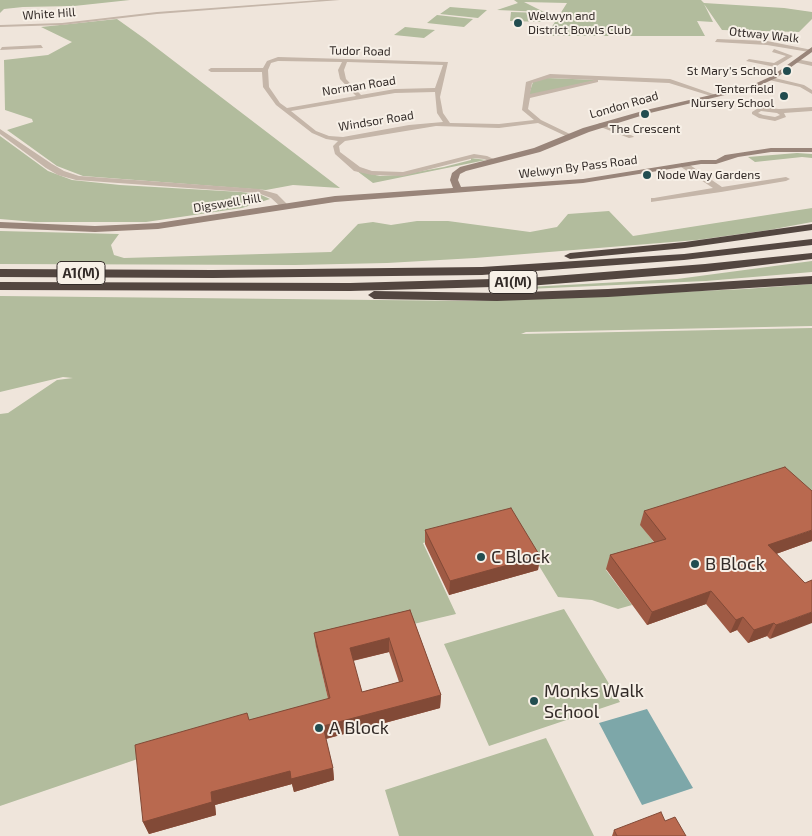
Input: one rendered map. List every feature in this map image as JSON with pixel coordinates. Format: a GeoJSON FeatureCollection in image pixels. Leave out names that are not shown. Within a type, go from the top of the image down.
{"type":"FeatureCollection","features":[{"type":"Feature","properties":{"kind":"highway","name":"A1(M)"},"geometry":{"type":"LineString","coordinates":[[457,271],[564,256],[701,243],[812,227]]}},
{"type":"Feature","properties":{"kind":"highway","name":"A1(M)"},"geometry":{"type":"LineString","coordinates":[[0,273],[222,274],[457,271],[614,263],[812,242]]}},
{"type":"Feature","properties":{"kind":"highway","name":"A1(M)"},"geometry":{"type":"LineString","coordinates":[[0,286],[359,287],[528,282],[705,268],[812,256]]}},
{"type":"Feature","properties":{"kind":"highway","name":"A1(M)"},"geometry":{"type":"LineString","coordinates":[[212,287],[405,297],[497,297],[677,290],[812,280]]}},
{"type":"Feature","properties":{"kind":"main road","name":"London Road"},"geometry":{"type":"LineString","coordinates":[[430,192],[454,180],[456,173],[462,169],[544,148],[600,125],[660,107],[746,89],[771,79],[811,50]]}},
{"type":"Feature","properties":{"kind":"main road"},"geometry":{"type":"LineString","coordinates":[[771,150],[777,147],[812,144]]}},
{"type":"Feature","properties":{"kind":"main road"},"geometry":{"type":"LineString","coordinates":[[771,150],[812,150]]}},
{"type":"Feature","properties":{"kind":"main road","name":"Welwyn By Pass Road"},"geometry":{"type":"LineString","coordinates":[[458,191],[568,183],[701,162],[716,162],[771,150]]}},
{"type":"Feature","properties":{"kind":"main road"},"geometry":{"type":"LineString","coordinates":[[454,180],[458,191]]}},
{"type":"Feature","properties":{"kind":"main road","name":"Digswell Hill"},"geometry":{"type":"LineString","coordinates":[[0,225],[76,229],[146,227],[286,206],[458,191]]}},
{"type":"Feature","properties":{"kind":"street","name":"White Hill"},"geometry":{"type":"LineString","coordinates":[[0,26],[62,24],[144,14],[338,0]]}},
{"type":"Feature","properties":{"kind":"street","name":"Ottway Walk"},"geometry":{"type":"LineString","coordinates":[[716,41],[773,44],[811,50]]}},
{"type":"Feature","properties":{"kind":"street"},"geometry":{"type":"LineString","coordinates":[[1,51],[5,44],[4,42]]}},
{"type":"Feature","properties":{"kind":"street"},"geometry":{"type":"LineString","coordinates":[[749,61],[775,65],[790,56],[768,49],[773,44]]}},
{"type":"Feature","properties":{"kind":"street"},"geometry":{"type":"LineString","coordinates":[[1,51],[41,47]]}},
{"type":"Feature","properties":{"kind":"street","name":"Tudor Road"},"geometry":{"type":"LineString","coordinates":[[266,70],[269,62],[274,60],[446,63],[438,90]]}},
{"type":"Feature","properties":{"kind":"street"},"geometry":{"type":"LineString","coordinates":[[344,61],[341,70],[343,79],[360,96]]}},
{"type":"Feature","properties":{"kind":"street"},"geometry":{"type":"LineString","coordinates":[[796,61],[812,64]]}},
{"type":"Feature","properties":{"kind":"street"},"geometry":{"type":"LineString","coordinates":[[211,70],[266,70]]}},
{"type":"Feature","properties":{"kind":"street","name":"Windsor Road"},"geometry":{"type":"LineString","coordinates":[[266,70],[266,87],[272,98],[316,134],[343,139],[409,127],[447,123],[500,126],[539,121]]}},
{"type":"Feature","properties":{"kind":"street"},"geometry":{"type":"LineString","coordinates":[[570,136],[539,121],[525,110],[529,82],[544,77],[675,82],[716,96]]}},
{"type":"Feature","properties":{"kind":"street"},"geometry":{"type":"LineString","coordinates":[[527,97],[605,79]]}},
{"type":"Feature","properties":{"kind":"street"},"geometry":{"type":"LineString","coordinates":[[771,79],[802,86],[812,92]]}},
{"type":"Feature","properties":{"kind":"street","name":"Norman Road"},"geometry":{"type":"LineString","coordinates":[[285,110],[405,90],[438,90]]}},
{"type":"Feature","properties":{"kind":"street"},"geometry":{"type":"LineString","coordinates":[[438,90],[439,108],[447,123]]}},
{"type":"Feature","properties":{"kind":"street"},"geometry":{"type":"LineString","coordinates":[[779,112],[812,109]]}},
{"type":"Feature","properties":{"kind":"street"},"geometry":{"type":"LineString","coordinates":[[600,125],[631,137]]}},
{"type":"Feature","properties":{"kind":"street"},"geometry":{"type":"LineString","coordinates":[[0,131],[49,166],[61,173],[79,178],[259,191],[274,196],[286,206]]}},
{"type":"Feature","properties":{"kind":"street"},"geometry":{"type":"LineString","coordinates":[[343,139],[336,146],[336,151],[355,167],[372,173],[388,175],[408,172],[470,157],[482,156],[494,162]]}},
{"type":"Feature","properties":{"kind":"street"},"geometry":{"type":"LineString","coordinates":[[684,165],[721,190]]}},
{"type":"Feature","properties":{"kind":"street"},"geometry":{"type":"LineString","coordinates":[[654,200],[786,179]]}},
{"type":"Feature","properties":{"kind":"green space"},"geometry":{"type":"Polygon","coordinates":[[[0,0],[130,0],[74,6],[23,7],[4,9],[0,13],[0,0]]]}},
{"type":"Feature","properties":{"kind":"green space"},"geometry":{"type":"Polygon","coordinates":[[[514,0],[701,0],[704,3],[784,8],[812,12],[812,19],[799,32],[722,30],[704,4],[713,22],[697,21],[705,36],[546,36],[567,3],[524,2],[544,12],[497,10],[518,3],[514,0]]]}},
{"type":"Feature","properties":{"kind":"green space"},"geometry":{"type":"Polygon","coordinates":[[[450,7],[487,10],[478,18],[440,14],[450,7]]]}},
{"type":"Feature","properties":{"kind":"green space"},"geometry":{"type":"Polygon","coordinates":[[[511,12],[543,13],[543,22],[510,21],[511,12]]]}},
{"type":"Feature","properties":{"kind":"green space"},"geometry":{"type":"Polygon","coordinates":[[[437,15],[473,19],[464,27],[427,23],[437,15]]]}},
{"type":"Feature","properties":{"kind":"green space"},"geometry":{"type":"Polygon","coordinates":[[[117,19],[340,188],[293,185],[266,190],[83,176],[57,166],[7,130],[33,122],[32,119],[5,110],[4,60],[48,55],[72,42],[41,27],[117,19]]]}},
{"type":"Feature","properties":{"kind":"green space"},"geometry":{"type":"Polygon","coordinates":[[[405,27],[435,30],[424,38],[394,35],[405,27]]]}},
{"type":"Feature","properties":{"kind":"green space"},"geometry":{"type":"Polygon","coordinates":[[[547,78],[597,80],[532,95],[529,94],[533,82],[547,78]]]}},
{"type":"Feature","properties":{"kind":"green space"},"geometry":{"type":"Polygon","coordinates":[[[0,136],[48,171],[72,180],[120,185],[241,192],[259,194],[270,199],[242,208],[146,222],[35,222],[0,219],[0,136]]]}},
{"type":"Feature","properties":{"kind":"green space"},"geometry":{"type":"Polygon","coordinates":[[[797,153],[812,154],[812,158],[802,157],[755,162],[748,157],[797,153]]]}},
{"type":"Feature","properties":{"kind":"green space"},"geometry":{"type":"Polygon","coordinates":[[[471,158],[486,160],[373,183],[357,171],[380,176],[400,175],[444,167],[471,160],[471,158]]]}},
{"type":"Feature","properties":{"kind":"green space"},"geometry":{"type":"Polygon","coordinates":[[[812,208],[812,222],[769,230],[697,240],[475,258],[387,263],[295,265],[0,264],[0,231],[119,234],[111,245],[114,255],[124,258],[331,252],[358,224],[373,222],[391,225],[417,221],[448,221],[530,232],[557,227],[568,214],[609,211],[633,236],[812,208]]]}},
{"type":"Feature","properties":{"kind":"green space"},"geometry":{"type":"Polygon","coordinates":[[[812,261],[812,272],[706,281],[527,289],[528,287],[677,279],[812,261]]]}},
{"type":"Feature","properties":{"kind":"green space"},"geometry":{"type":"Polygon","coordinates":[[[812,284],[812,326],[526,332],[521,334],[812,328],[812,509],[641,525],[661,552],[606,570],[632,605],[618,609],[592,600],[558,597],[511,520],[423,543],[456,614],[316,647],[331,712],[164,750],[0,806],[0,414],[8,413],[57,380],[73,378],[63,377],[0,392],[0,296],[473,301],[745,289],[812,284]]]}},
{"type":"Feature","properties":{"kind":"green space"},"geometry":{"type":"Polygon","coordinates":[[[564,609],[620,702],[489,746],[444,644],[564,609]]]}},
{"type":"Feature","properties":{"kind":"green space"},"geometry":{"type":"Polygon","coordinates":[[[546,738],[594,836],[399,836],[385,790],[546,738]]]}},
{"type":"Feature","properties":{"kind":"water"},"geometry":{"type":"Polygon","coordinates":[[[647,709],[693,788],[642,805],[599,723],[647,709]]]}},
{"type":"Feature","properties":{"kind":"building","name":"B Block"},"geometry":{"type":"Polygon","coordinates":[[[785,467],[812,491],[812,530],[768,545],[805,583],[812,580],[812,612],[776,625],[774,623],[754,630],[743,617],[736,620],[711,591],[652,612],[610,555],[666,539],[644,511],[785,467]]]}},
{"type":"Feature","properties":{"kind":"building","name":"C Block"},"geometry":{"type":"Polygon","coordinates":[[[511,508],[540,556],[450,581],[425,530],[511,508]]]}},
{"type":"Feature","properties":{"kind":"building","name":"A Block"},"geometry":{"type":"Polygon","coordinates":[[[410,610],[441,695],[323,726],[333,768],[291,779],[290,771],[211,792],[212,802],[143,822],[135,745],[247,713],[249,720],[330,698],[314,633],[410,610]],[[389,638],[350,648],[362,692],[403,681],[389,638]]]}},
{"type":"Feature","properties":{"kind":"building"},"geometry":{"type":"Polygon","coordinates":[[[661,812],[665,821],[675,817],[686,836],[617,836],[614,830],[661,812]]]}},
{"type":"Feature","properties":{"kind":"place","name":"Welwyn and District Bowls Club"},"geometry":{"type":"Point","coordinates":[518,23]}},
{"type":"Feature","properties":{"kind":"place","name":"St Mary's School"},"geometry":{"type":"Point","coordinates":[787,71]}},
{"type":"Feature","properties":{"kind":"place","name":"Tenterfield Nursery School"},"geometry":{"type":"Point","coordinates":[784,96]}},
{"type":"Feature","properties":{"kind":"place","name":"The Crescent"},"geometry":{"type":"Point","coordinates":[645,114]}},
{"type":"Feature","properties":{"kind":"place","name":"Node Way Gardens"},"geometry":{"type":"Point","coordinates":[647,175]}},
{"type":"Feature","properties":{"kind":"place","name":"C Block"},"geometry":{"type":"Point","coordinates":[481,557]}},
{"type":"Feature","properties":{"kind":"place","name":"B Block"},"geometry":{"type":"Point","coordinates":[695,564]}},
{"type":"Feature","properties":{"kind":"place","name":"Monks Walk School"},"geometry":{"type":"Point","coordinates":[534,701]}},
{"type":"Feature","properties":{"kind":"place","name":"A Block"},"geometry":{"type":"Point","coordinates":[319,728]}}]}
